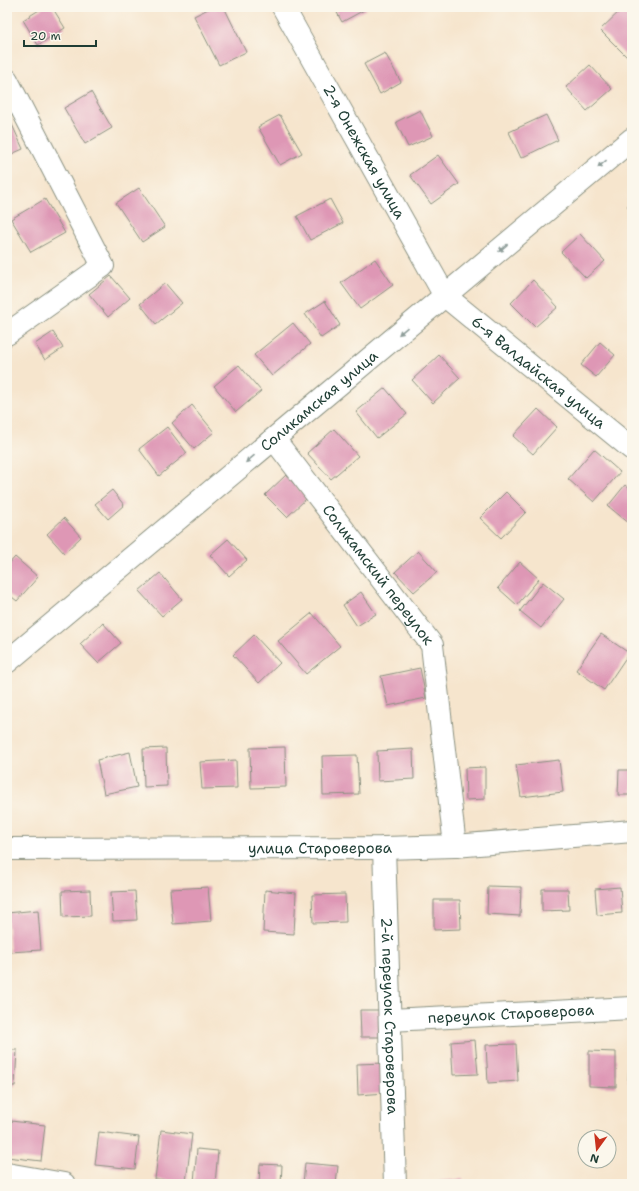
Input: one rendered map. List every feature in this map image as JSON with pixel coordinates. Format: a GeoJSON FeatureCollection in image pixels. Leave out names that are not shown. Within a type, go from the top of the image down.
{"type":"FeatureCollection","features":[{"type":"Feature","properties":{"kind":"street","name":"2-я Онежская улица"},"geometry":{"type":"LineString","coordinates":[[283,7],[445,296]]}},
{"type":"Feature","properties":{"kind":"street"},"geometry":{"type":"LineString","coordinates":[[7,80],[103,266],[7,334]]}},
{"type":"Feature","properties":{"kind":"street","name":"Соликамская улица"},"geometry":{"type":"LineString","coordinates":[[8,661],[632,139]]}},
{"type":"Feature","properties":{"kind":"street","name":"6-я Валдайская улица"},"geometry":{"type":"LineString","coordinates":[[445,296],[632,449]]}},
{"type":"Feature","properties":{"kind":"street","name":"Соликамский переулок"},"geometry":{"type":"LineString","coordinates":[[274,439],[432,645],[455,846]]}},
{"type":"Feature","properties":{"kind":"street","name":"улица Староверова"},"geometry":{"type":"LineString","coordinates":[[7,849],[384,848],[455,846],[632,831]]}},
{"type":"Feature","properties":{"kind":"street","name":"2-й переулок Староверова"},"geometry":{"type":"LineString","coordinates":[[384,848],[395,1184]]}},
{"type":"Feature","properties":{"kind":"street","name":"переулок Староверова"},"geometry":{"type":"LineString","coordinates":[[390,1020],[632,1008]]}},
{"type":"Feature","properties":{"kind":"street"},"geometry":{"type":"LineString","coordinates":[[7,1174],[64,1184]]}},
{"type":"Feature","properties":{"kind":"building"},"geometry":{"type":"Polygon","coordinates":[[[44,7],[52,7],[65,28],[38,45],[23,20],[44,7]]]}},
{"type":"Feature","properties":{"kind":"building"},"geometry":{"type":"Polygon","coordinates":[[[212,7],[224,7],[246,52],[219,65],[194,16],[212,7]]]}},
{"type":"Feature","properties":{"kind":"building"},"geometry":{"type":"Polygon","coordinates":[[[334,7],[365,7],[366,9],[342,22],[334,7]]]}},
{"type":"Feature","properties":{"kind":"building"},"geometry":{"type":"Polygon","coordinates":[[[624,7],[632,7],[632,62],[600,30],[624,7]]]}},
{"type":"Feature","properties":{"kind":"building"},"geometry":{"type":"Polygon","coordinates":[[[385,53],[401,82],[380,94],[364,64],[385,53]]]}},
{"type":"Feature","properties":{"kind":"building"},"geometry":{"type":"Polygon","coordinates":[[[590,65],[612,89],[587,111],[566,87],[590,65]]]}},
{"type":"Feature","properties":{"kind":"building"},"geometry":{"type":"Polygon","coordinates":[[[91,92],[112,128],[85,144],[64,108],[91,92]]]}},
{"type":"Feature","properties":{"kind":"building"},"geometry":{"type":"Polygon","coordinates":[[[420,110],[433,136],[408,147],[396,122],[420,110]]]}},
{"type":"Feature","properties":{"kind":"building"},"geometry":{"type":"Polygon","coordinates":[[[280,115],[302,153],[280,165],[258,127],[280,115]]]}},
{"type":"Feature","properties":{"kind":"building"},"geometry":{"type":"Polygon","coordinates":[[[546,115],[558,140],[521,158],[509,132],[546,115]]]}},
{"type":"Feature","properties":{"kind":"building"},"geometry":{"type":"Polygon","coordinates":[[[10,120],[23,149],[7,156],[7,122],[10,120]]]}},
{"type":"Feature","properties":{"kind":"building"},"geometry":{"type":"Polygon","coordinates":[[[438,155],[459,184],[431,204],[410,175],[438,155]]]}},
{"type":"Feature","properties":{"kind":"building"},"geometry":{"type":"Polygon","coordinates":[[[139,188],[165,227],[142,242],[116,203],[139,188]]]}},
{"type":"Feature","properties":{"kind":"building"},"geometry":{"type":"Polygon","coordinates":[[[45,199],[65,233],[31,252],[11,219],[45,199]]]}},
{"type":"Feature","properties":{"kind":"building"},"geometry":{"type":"Polygon","coordinates":[[[330,199],[343,223],[310,240],[297,216],[330,199]]]}},
{"type":"Feature","properties":{"kind":"building"},"geometry":{"type":"Polygon","coordinates":[[[632,202],[632,211],[627,206],[632,202]]]}},
{"type":"Feature","properties":{"kind":"building"},"geometry":{"type":"Polygon","coordinates":[[[580,234],[605,261],[586,278],[561,252],[580,234]]]}},
{"type":"Feature","properties":{"kind":"building"},"geometry":{"type":"Polygon","coordinates":[[[375,259],[393,285],[360,309],[341,283],[375,259]]]}},
{"type":"Feature","properties":{"kind":"building"},"geometry":{"type":"Polygon","coordinates":[[[111,276],[130,298],[108,317],[89,294],[111,276]]]}},
{"type":"Feature","properties":{"kind":"building"},"geometry":{"type":"Polygon","coordinates":[[[533,280],[558,307],[535,327],[511,303],[533,280]]]}},
{"type":"Feature","properties":{"kind":"building"},"geometry":{"type":"Polygon","coordinates":[[[165,283],[182,303],[156,324],[140,304],[165,283]]]}},
{"type":"Feature","properties":{"kind":"building"},"geometry":{"type":"Polygon","coordinates":[[[325,301],[340,325],[321,338],[305,314],[325,301]]]}},
{"type":"Feature","properties":{"kind":"building"},"geometry":{"type":"Polygon","coordinates":[[[293,323],[310,344],[272,376],[254,355],[293,323]]]}},
{"type":"Feature","properties":{"kind":"building"},"geometry":{"type":"Polygon","coordinates":[[[53,332],[63,348],[45,360],[35,344],[53,332]]]}},
{"type":"Feature","properties":{"kind":"building"},"geometry":{"type":"Polygon","coordinates":[[[600,342],[615,355],[596,377],[581,365],[600,342]]]}},
{"type":"Feature","properties":{"kind":"building"},"geometry":{"type":"Polygon","coordinates":[[[439,355],[460,378],[433,403],[412,380],[439,355]]]}},
{"type":"Feature","properties":{"kind":"building"},"geometry":{"type":"Polygon","coordinates":[[[239,365],[261,391],[236,412],[214,386],[239,365]]]}},
{"type":"Feature","properties":{"kind":"building"},"geometry":{"type":"Polygon","coordinates":[[[385,388],[407,414],[377,438],[356,412],[385,388]]]}},
{"type":"Feature","properties":{"kind":"building"},"geometry":{"type":"Polygon","coordinates":[[[192,405],[214,432],[194,449],[172,423],[192,405]]]}},
{"type":"Feature","properties":{"kind":"building"},"geometry":{"type":"Polygon","coordinates":[[[538,409],[557,427],[533,454],[513,436],[538,409]]]}},
{"type":"Feature","properties":{"kind":"building"},"geometry":{"type":"Polygon","coordinates":[[[167,427],[187,453],[159,476],[139,449],[167,427]]]}},
{"type":"Feature","properties":{"kind":"building"},"geometry":{"type":"Polygon","coordinates":[[[334,429],[358,456],[331,479],[307,453],[334,429]]]}},
{"type":"Feature","properties":{"kind":"building"},"geometry":{"type":"Polygon","coordinates":[[[594,449],[620,472],[594,502],[568,479],[594,449]]]}},
{"type":"Feature","properties":{"kind":"building"},"geometry":{"type":"Polygon","coordinates":[[[286,475],[307,498],[287,517],[265,495],[286,475]]]}},
{"type":"Feature","properties":{"kind":"building"},"geometry":{"type":"Polygon","coordinates":[[[625,485],[632,491],[632,522],[630,524],[608,506],[625,485]]]}},
{"type":"Feature","properties":{"kind":"building"},"geometry":{"type":"Polygon","coordinates":[[[112,490],[124,505],[108,519],[95,504],[112,490]]]}},
{"type":"Feature","properties":{"kind":"building"},"geometry":{"type":"Polygon","coordinates":[[[506,492],[526,512],[501,538],[480,518],[506,492]]]}},
{"type":"Feature","properties":{"kind":"building"},"geometry":{"type":"Polygon","coordinates":[[[64,518],[81,537],[64,553],[47,534],[64,518]]]}},
{"type":"Feature","properties":{"kind":"building"},"geometry":{"type":"Polygon","coordinates":[[[228,539],[247,560],[229,576],[210,555],[228,539]]]}},
{"type":"Feature","properties":{"kind":"building"},"geometry":{"type":"Polygon","coordinates":[[[418,551],[437,572],[414,592],[395,572],[418,551]]]}},
{"type":"Feature","properties":{"kind":"building"},"geometry":{"type":"Polygon","coordinates":[[[15,557],[38,577],[17,601],[7,593],[7,566],[15,557]]]}},
{"type":"Feature","properties":{"kind":"building"},"geometry":{"type":"Polygon","coordinates":[[[520,562],[539,579],[517,605],[498,588],[520,562]]]}},
{"type":"Feature","properties":{"kind":"building"},"geometry":{"type":"Polygon","coordinates":[[[160,573],[182,599],[162,616],[139,591],[160,573]]]}},
{"type":"Feature","properties":{"kind":"building"},"geometry":{"type":"Polygon","coordinates":[[[543,582],[564,599],[541,628],[520,611],[543,582]]]}},
{"type":"Feature","properties":{"kind":"building"},"geometry":{"type":"Polygon","coordinates":[[[361,592],[376,614],[357,626],[343,605],[361,592]]]}},
{"type":"Feature","properties":{"kind":"building"},"geometry":{"type":"Polygon","coordinates":[[[312,613],[340,646],[306,674],[278,641],[312,613]]]}},
{"type":"Feature","properties":{"kind":"building"},"geometry":{"type":"Polygon","coordinates":[[[103,623],[121,643],[98,663],[80,644],[103,623]]]}},
{"type":"Feature","properties":{"kind":"building"},"geometry":{"type":"Polygon","coordinates":[[[601,634],[629,653],[604,690],[576,670],[601,634]]]}},
{"type":"Feature","properties":{"kind":"building"},"geometry":{"type":"Polygon","coordinates":[[[254,635],[280,663],[259,683],[233,655],[254,635]]]}},
{"type":"Feature","properties":{"kind":"building"},"geometry":{"type":"Polygon","coordinates":[[[420,668],[426,698],[388,706],[381,676],[420,668]]]}},
{"type":"Feature","properties":{"kind":"building"},"geometry":{"type":"Polygon","coordinates":[[[285,747],[286,787],[251,788],[250,748],[285,747]]]}},
{"type":"Feature","properties":{"kind":"building"},"geometry":{"type":"Polygon","coordinates":[[[166,748],[167,786],[144,787],[143,749],[166,748]]]}},
{"type":"Feature","properties":{"kind":"building"},"geometry":{"type":"Polygon","coordinates":[[[413,749],[414,779],[378,781],[377,751],[413,749]]]}},
{"type":"Feature","properties":{"kind":"building"},"geometry":{"type":"Polygon","coordinates":[[[130,752],[137,787],[104,794],[97,760],[130,752]]]}},
{"type":"Feature","properties":{"kind":"building"},"geometry":{"type":"Polygon","coordinates":[[[357,755],[359,794],[323,795],[322,756],[357,755]]]}},
{"type":"Feature","properties":{"kind":"building"},"geometry":{"type":"Polygon","coordinates":[[[236,760],[237,788],[202,789],[200,762],[236,760]]]}},
{"type":"Feature","properties":{"kind":"building"},"geometry":{"type":"Polygon","coordinates":[[[559,760],[563,792],[521,797],[516,765],[559,760]]]}},
{"type":"Feature","properties":{"kind":"building"},"geometry":{"type":"Polygon","coordinates":[[[485,767],[485,799],[466,800],[465,768],[485,767]]]}},
{"type":"Feature","properties":{"kind":"building"},"geometry":{"type":"Polygon","coordinates":[[[619,770],[632,770],[632,795],[618,795],[619,770]]]}},
{"type":"Feature","properties":{"kind":"building"},"geometry":{"type":"Polygon","coordinates":[[[488,886],[521,887],[520,916],[487,914],[488,886]]]}},
{"type":"Feature","properties":{"kind":"building"},"geometry":{"type":"Polygon","coordinates":[[[208,887],[211,921],[173,924],[170,889],[208,887]]]}},
{"type":"Feature","properties":{"kind":"building"},"geometry":{"type":"Polygon","coordinates":[[[620,887],[622,913],[597,915],[595,889],[620,887]]]}},
{"type":"Feature","properties":{"kind":"building"},"geometry":{"type":"Polygon","coordinates":[[[542,889],[568,889],[569,910],[542,911],[542,889]]]}},
{"type":"Feature","properties":{"kind":"building"},"geometry":{"type":"Polygon","coordinates":[[[90,890],[91,916],[63,917],[62,891],[90,890]]]}},
{"type":"Feature","properties":{"kind":"building"},"geometry":{"type":"Polygon","coordinates":[[[265,890],[296,893],[294,934],[263,932],[265,890]]]}},
{"type":"Feature","properties":{"kind":"building"},"geometry":{"type":"Polygon","coordinates":[[[135,891],[137,920],[113,921],[111,892],[135,891]]]}},
{"type":"Feature","properties":{"kind":"building"},"geometry":{"type":"Polygon","coordinates":[[[345,894],[346,922],[313,923],[312,895],[345,894]]]}},
{"type":"Feature","properties":{"kind":"building"},"geometry":{"type":"Polygon","coordinates":[[[434,900],[460,900],[461,929],[434,930],[434,900]]]}},
{"type":"Feature","properties":{"kind":"building"},"geometry":{"type":"Polygon","coordinates":[[[38,910],[41,950],[10,952],[7,913],[38,910]]]}},
{"type":"Feature","properties":{"kind":"building"},"geometry":{"type":"Polygon","coordinates":[[[360,1010],[382,1010],[383,1037],[361,1037],[360,1010]]]}},
{"type":"Feature","properties":{"kind":"building"},"geometry":{"type":"Polygon","coordinates":[[[475,1040],[478,1074],[453,1075],[451,1042],[475,1040]]]}},
{"type":"Feature","properties":{"kind":"building"},"geometry":{"type":"Polygon","coordinates":[[[516,1044],[518,1081],[488,1083],[486,1045],[516,1044]]]}},
{"type":"Feature","properties":{"kind":"building"},"geometry":{"type":"Polygon","coordinates":[[[7,1050],[17,1050],[15,1086],[7,1086],[7,1050]]]}},
{"type":"Feature","properties":{"kind":"building"},"geometry":{"type":"Polygon","coordinates":[[[589,1051],[616,1052],[616,1087],[589,1086],[589,1051]]]}},
{"type":"Feature","properties":{"kind":"building"},"geometry":{"type":"Polygon","coordinates":[[[629,1057],[632,1057],[632,1082],[628,1082],[629,1057]]]}},
{"type":"Feature","properties":{"kind":"building"},"geometry":{"type":"Polygon","coordinates":[[[385,1063],[386,1093],[358,1095],[357,1064],[385,1063]]]}},
{"type":"Feature","properties":{"kind":"building"},"geometry":{"type":"Polygon","coordinates":[[[11,1121],[45,1125],[41,1161],[7,1157],[11,1121]]]}},
{"type":"Feature","properties":{"kind":"building"},"geometry":{"type":"Polygon","coordinates":[[[161,1130],[192,1134],[186,1182],[155,1179],[161,1130]]]}},
{"type":"Feature","properties":{"kind":"building"},"geometry":{"type":"Polygon","coordinates":[[[99,1132],[139,1137],[135,1169],[95,1165],[99,1132]]]}},
{"type":"Feature","properties":{"kind":"building"},"geometry":{"type":"Polygon","coordinates":[[[197,1149],[218,1151],[215,1184],[194,1182],[197,1149]]]}},
{"type":"Feature","properties":{"kind":"building"},"geometry":{"type":"Polygon","coordinates":[[[305,1163],[338,1166],[336,1184],[303,1184],[305,1163]]]}},
{"type":"Feature","properties":{"kind":"building"},"geometry":{"type":"Polygon","coordinates":[[[260,1164],[282,1165],[281,1184],[259,1184],[260,1164]]]}},
{"type":"Feature","properties":{"kind":"building"},"geometry":{"type":"Polygon","coordinates":[[[463,1179],[463,1184],[439,1184],[439,1181],[463,1179]]]}},
{"type":"Feature","properties":{"kind":"building"},"geometry":{"type":"Polygon","coordinates":[[[368,1181],[384,1183],[384,1184],[368,1184],[368,1181]]]}}]}
